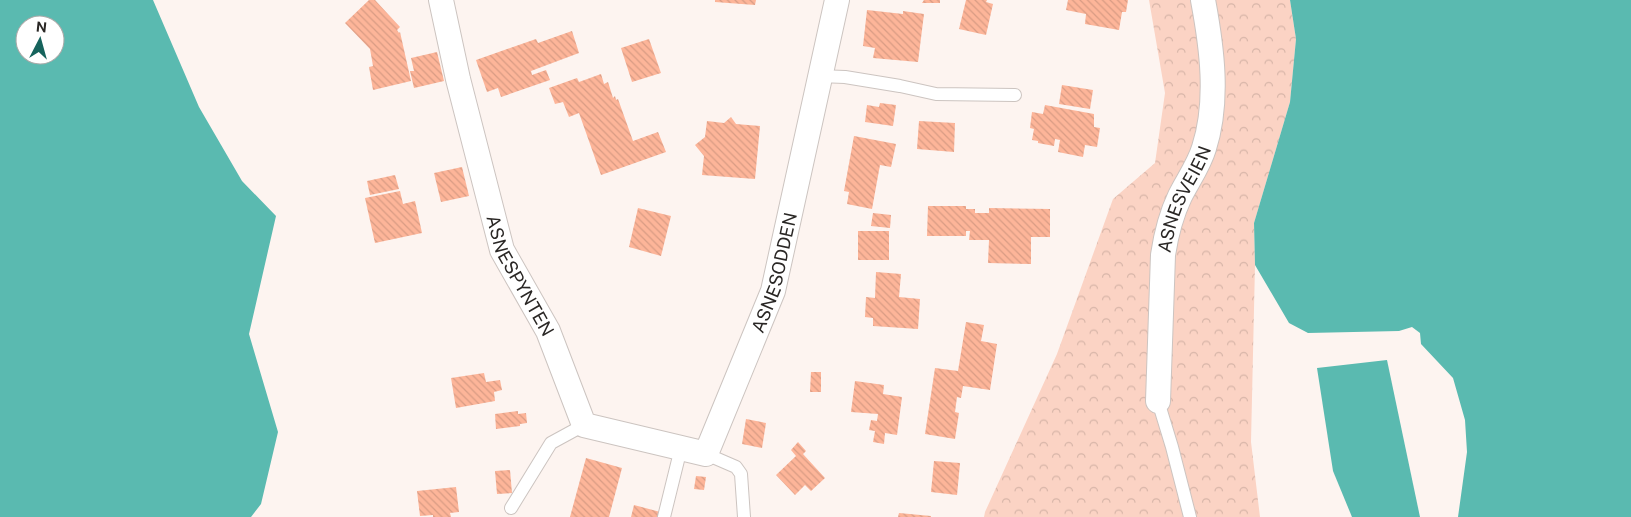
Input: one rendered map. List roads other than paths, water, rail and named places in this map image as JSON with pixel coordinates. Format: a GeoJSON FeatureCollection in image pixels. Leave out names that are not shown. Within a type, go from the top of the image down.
{"type":"FeatureCollection","features":[{"type":"Feature","properties":{"kind":"street","name":"ASNESPYNTEN"},"geometry":{"type":"LineString","coordinates":[[441,0],[458,79],[502,250],[548,331],[584,425]]}},
{"type":"Feature","properties":{"kind":"street","name":"ASNESODDEN"},"geometry":{"type":"LineString","coordinates":[[706,454],[773,291],[837,0]]}},
{"type":"Feature","properties":{"kind":"street","name":"ASNESVEIEN"},"geometry":{"type":"LineString","coordinates":[[1158,400],[1163,255],[1167,234],[1179,198],[1204,149],[1213,99],[1208,26],[1203,0]]}},
{"type":"Feature","properties":{"kind":"street"},"geometry":{"type":"LineString","coordinates":[[584,425],[706,454]]}},
{"type":"Feature","properties":{"kind":"lane"},"geometry":{"type":"LineString","coordinates":[[819,76],[845,77],[936,94],[1015,95]]}},
{"type":"Feature","properties":{"kind":"lane"},"geometry":{"type":"LineString","coordinates":[[1158,400],[1190,517]]}},
{"type":"Feature","properties":{"kind":"lane"},"geometry":{"type":"LineString","coordinates":[[511,508],[551,443],[584,425]]}},
{"type":"Feature","properties":{"kind":"lane"},"geometry":{"type":"LineString","coordinates":[[664,517],[681,448]]}},
{"type":"Feature","properties":{"kind":"lane"},"geometry":{"type":"LineString","coordinates":[[706,454],[736,467],[741,474],[744,517]]}},
{"type":"Feature","properties":{"kind":"water"},"geometry":{"type":"Polygon","coordinates":[[[0,0],[153,0],[199,107],[242,181],[276,216],[249,334],[278,432],[261,504],[251,517],[0,517],[0,0]]]}},
{"type":"Feature","properties":{"kind":"water"},"geometry":{"type":"Polygon","coordinates":[[[1290,0],[1631,0],[1631,517],[1458,517],[1467,452],[1465,420],[1453,378],[1421,344],[1420,333],[1412,327],[1399,331],[1308,333],[1289,323],[1255,265],[1254,223],[1290,102],[1296,39],[1290,0]]]}},
{"type":"Feature","properties":{"kind":"water"},"geometry":{"type":"Polygon","coordinates":[[[1387,360],[1420,517],[1352,517],[1333,471],[1317,368],[1387,360]]]}}]}
